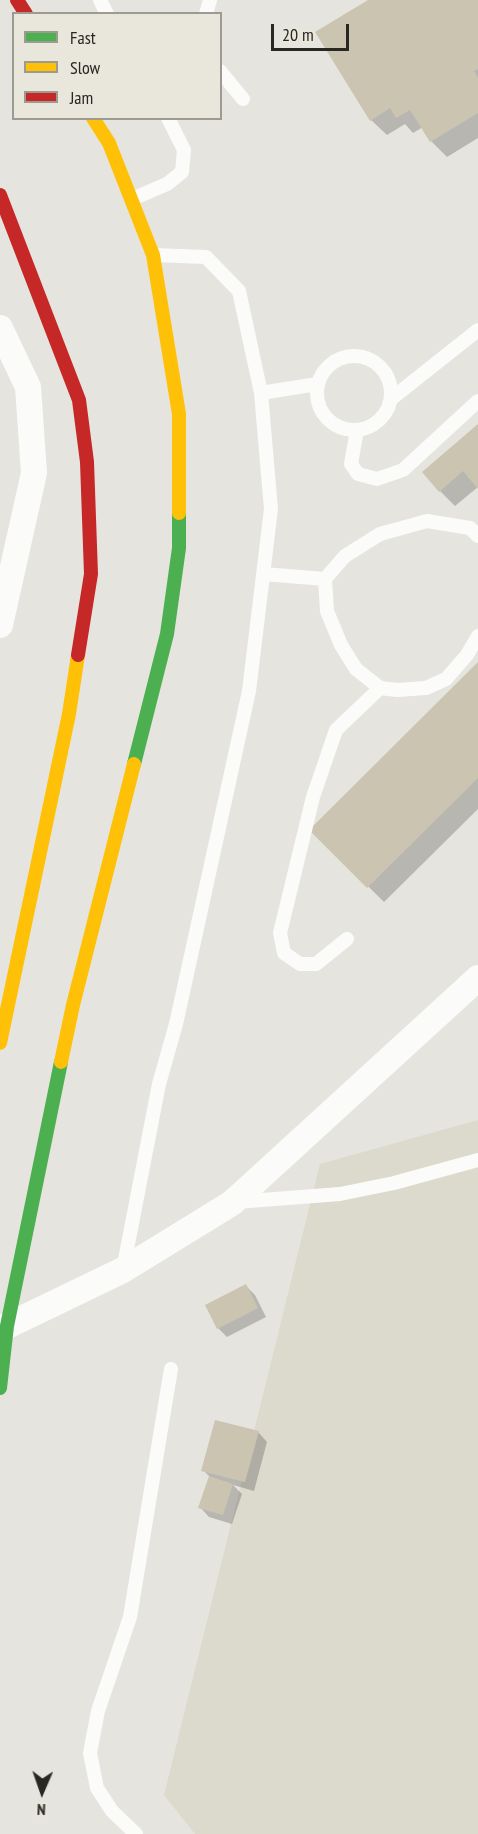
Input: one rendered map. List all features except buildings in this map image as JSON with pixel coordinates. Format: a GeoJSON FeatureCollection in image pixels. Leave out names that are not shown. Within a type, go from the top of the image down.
{"type":"FeatureCollection","features":[{"type":"Feature","properties":{"kind":"main road"},"geometry":{"type":"LineString","coordinates":[[0,1388],[7,1326],[73,1005],[167,634],[178,559],[179,414],[153,255],[109,143],[94,120]]}},
{"type":"Feature","properties":{"kind":"main road"},"geometry":{"type":"LineString","coordinates":[[0,195],[79,400],[87,462],[92,574],[69,714],[0,1043]]}},
{"type":"Feature","properties":{"kind":"street"},"geometry":{"type":"LineString","coordinates":[[0,328],[28,387],[34,472],[0,625]]}},
{"type":"Feature","properties":{"kind":"street"},"geometry":{"type":"LineString","coordinates":[[7,1326],[123,1270],[232,1203],[478,978]]}},
{"type":"Feature","properties":{"kind":"lane"},"geometry":{"type":"LineString","coordinates":[[222,73],[243,99]]}},
{"type":"Feature","properties":{"kind":"lane"},"geometry":{"type":"LineString","coordinates":[[132,199],[167,184],[182,172],[184,150],[169,120]]}},
{"type":"Feature","properties":{"kind":"lane"},"geometry":{"type":"LineString","coordinates":[[123,1270],[159,1084],[176,1024],[249,691],[271,509],[261,393],[238,291],[206,257],[153,255]]}},
{"type":"Feature","properties":{"kind":"lane"},"geometry":{"type":"LineString","coordinates":[[391,399],[478,330]]}},
{"type":"Feature","properties":{"kind":"lane"},"geometry":{"type":"LineString","coordinates":[[355,355],[373,361],[386,374],[391,386],[391,399],[387,411],[369,427],[357,430],[345,429],[325,417],[316,396],[317,384],[322,372],[331,363],[342,357],[355,355]]}},
{"type":"Feature","properties":{"kind":"lane"},"geometry":{"type":"LineString","coordinates":[[261,393],[317,384]]}},
{"type":"Feature","properties":{"kind":"lane"},"geometry":{"type":"LineString","coordinates":[[357,430],[351,464],[358,474],[377,479],[403,470],[478,401]]}},
{"type":"Feature","properties":{"kind":"lane"},"geometry":{"type":"LineString","coordinates":[[478,536],[470,528],[427,521],[399,528],[380,534],[345,556],[325,579],[327,611],[341,645],[356,669],[380,687],[397,690],[426,688],[446,679],[478,636]]}},
{"type":"Feature","properties":{"kind":"lane"},"geometry":{"type":"LineString","coordinates":[[263,574],[325,579]]}},
{"type":"Feature","properties":{"kind":"lane"},"geometry":{"type":"LineString","coordinates":[[347,939],[316,964],[300,964],[284,953],[280,933],[313,797],[331,743],[343,722],[380,687]]}},
{"type":"Feature","properties":{"kind":"lane"},"geometry":{"type":"LineString","coordinates":[[232,1203],[340,1194],[394,1184],[478,1160]]}},
{"type":"Feature","properties":{"kind":"lane"},"geometry":{"type":"LineString","coordinates":[[136,1834],[112,1811],[97,1788],[90,1753],[98,1711],[130,1617],[171,1369]]}},
{"type":"Feature","properties":{"kind":"shaded area"},"geometry":{"type":"Polygon","coordinates":[[[478,1120],[478,1834],[195,1834],[164,1795],[320,1164],[478,1120]]]}},
{"type":"Feature","properties":{"kind":"traffic: fast"},"geometry":{"type":"LineString","coordinates":[[134,764],[167,634],[179,548],[179,513]]}},
{"type":"Feature","properties":{"kind":"traffic: fast"},"geometry":{"type":"LineString","coordinates":[[0,1388],[7,1326],[61,1062]]}},
{"type":"Feature","properties":{"kind":"traffic: slow"},"geometry":{"type":"LineString","coordinates":[[94,120],[109,143],[153,255],[179,414],[179,513]]}},
{"type":"Feature","properties":{"kind":"traffic: slow"},"geometry":{"type":"LineString","coordinates":[[0,1043],[69,714],[78,655]]}},
{"type":"Feature","properties":{"kind":"traffic: slow"},"geometry":{"type":"LineString","coordinates":[[61,1062],[73,1005],[134,764]]}},
{"type":"Feature","properties":{"kind":"traffic: jam"},"geometry":{"type":"LineString","coordinates":[[17,0],[25,12]]}},
{"type":"Feature","properties":{"kind":"traffic: jam"},"geometry":{"type":"LineString","coordinates":[[0,195],[79,400],[87,462],[91,574],[78,655]]}}]}
